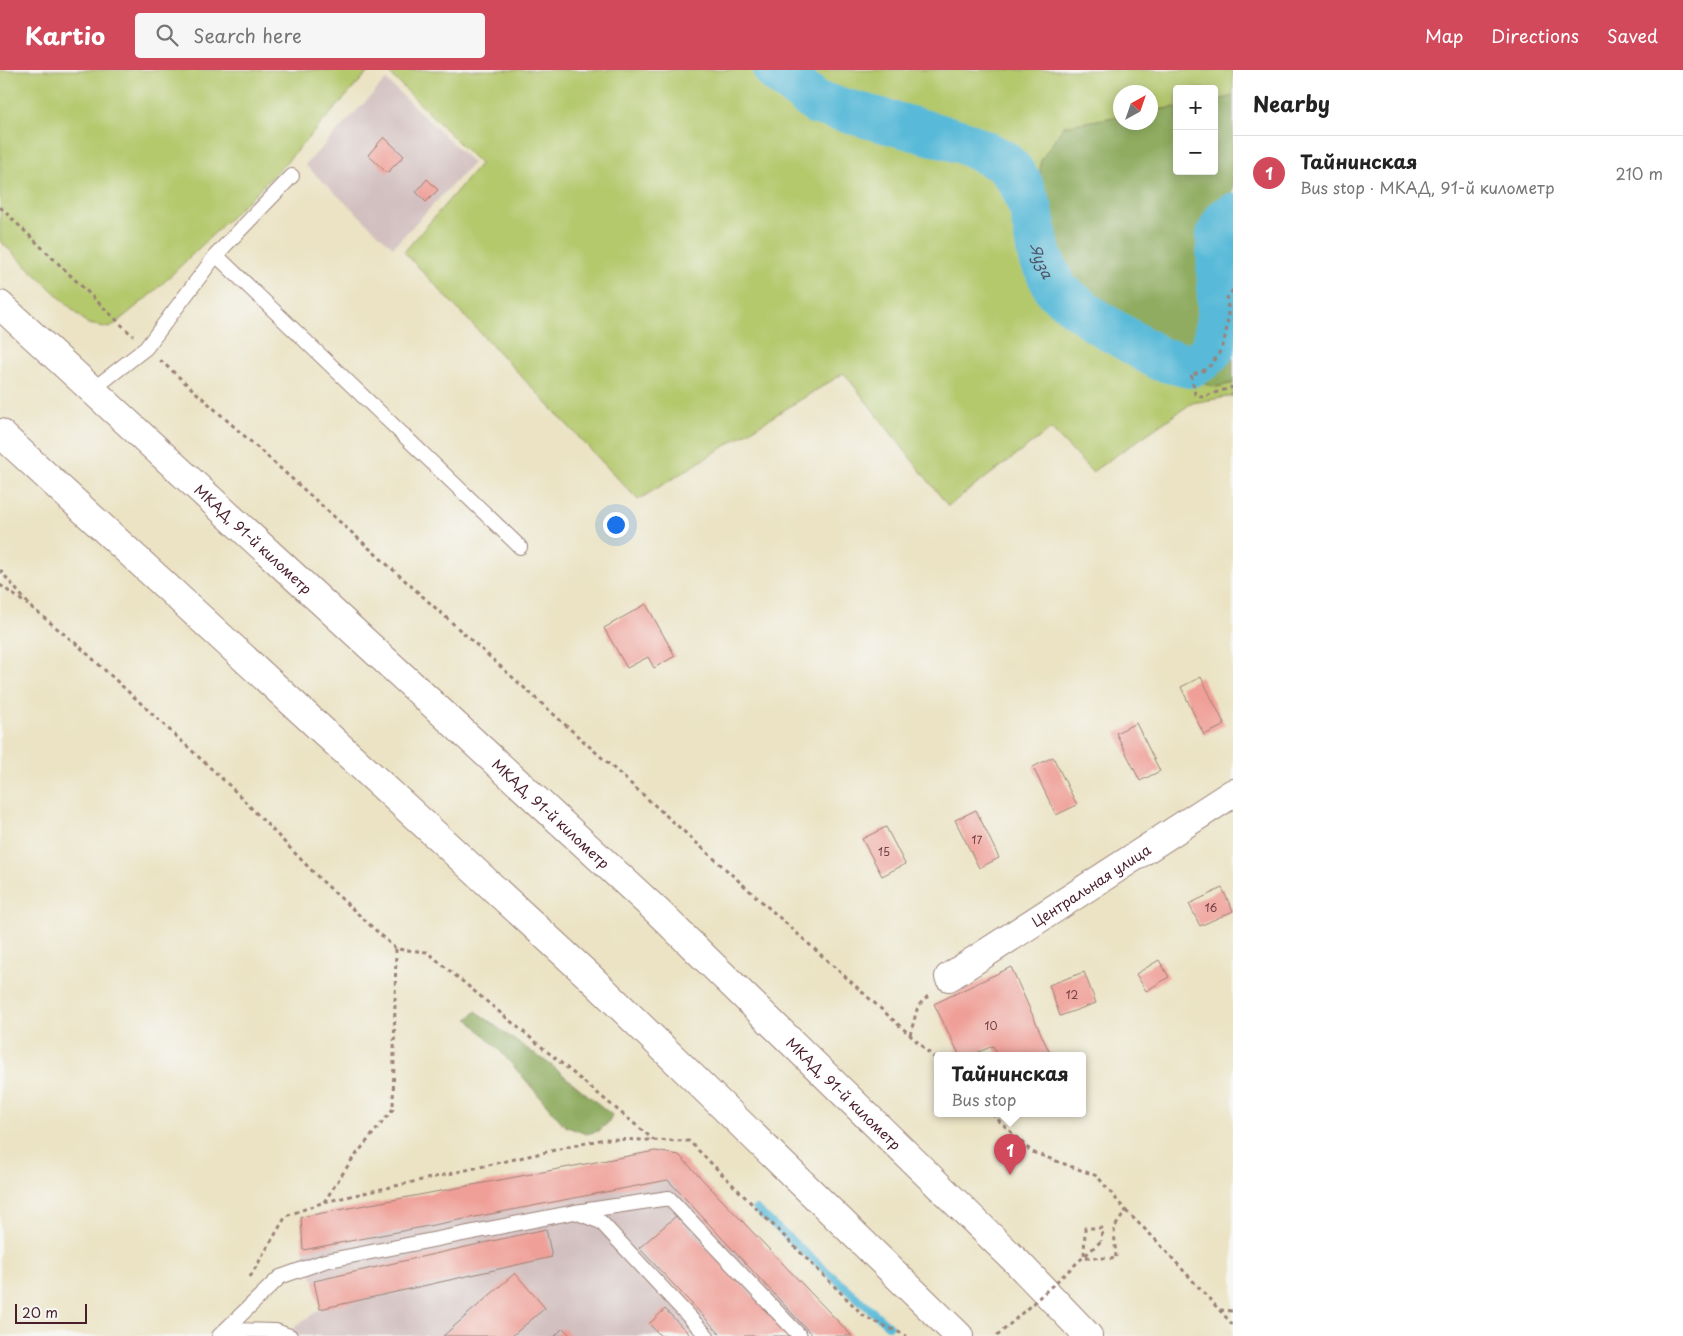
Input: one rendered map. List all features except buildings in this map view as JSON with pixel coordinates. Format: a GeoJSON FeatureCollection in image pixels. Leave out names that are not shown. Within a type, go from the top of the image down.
{"type":"FeatureCollection","features":[{"type":"Feature","properties":{"kind":"main road","name":"МКАД, 91-й километр"},"geometry":{"type":"LineString","coordinates":[[0,305],[664,918],[999,1244],[1088,1336]]}},
{"type":"Feature","properties":{"kind":"main road"},"geometry":{"type":"LineString","coordinates":[[0,433],[592,979],[959,1336]]}},
{"type":"Feature","properties":{"kind":"main road","name":"Центральная улица"},"geometry":{"type":"LineString","coordinates":[[949,977],[1233,793]]}},
{"type":"Feature","properties":{"kind":"lane"},"geometry":{"type":"LineString","coordinates":[[92,390],[146,348],[216,255],[292,176]]}},
{"type":"Feature","properties":{"kind":"lane"},"geometry":{"type":"LineString","coordinates":[[216,255],[520,547]]}},
{"type":"Feature","properties":{"kind":"lane"},"geometry":{"type":"LineString","coordinates":[[219,1336],[280,1277],[325,1261],[575,1212],[669,1198],[800,1336]]}},
{"type":"Feature","properties":{"kind":"lane"},"geometry":{"type":"LineString","coordinates":[[575,1212],[601,1222],[707,1336]]}},
{"type":"Feature","properties":{"kind":"lane"},"geometry":{"type":"LineString","coordinates":[[223,1336],[234,1330],[276,1331],[290,1336]]}},
{"type":"Feature","properties":{"kind":"path"},"geometry":{"type":"LineString","coordinates":[[0,207],[146,348],[934,1057]]}},
{"type":"Feature","properties":{"kind":"path"},"geometry":{"type":"LineString","coordinates":[[1233,290],[1227,298],[1229,310],[1223,343],[1216,358],[1205,370],[1191,374],[1195,394],[1202,398],[1233,388]]}},
{"type":"Feature","properties":{"kind":"path"},"geometry":{"type":"LineString","coordinates":[[0,570],[34,610]]}},
{"type":"Feature","properties":{"kind":"path"},"geometry":{"type":"LineString","coordinates":[[0,585],[80,647],[231,787],[320,879],[396,949],[427,952],[654,1140]]}},
{"type":"Feature","properties":{"kind":"path"},"geometry":{"type":"LineString","coordinates":[[324,1202],[351,1161],[393,1108],[396,949]]}},
{"type":"Feature","properties":{"kind":"path"},"geometry":{"type":"LineString","coordinates":[[910,1035],[918,1006],[949,977]]}},
{"type":"Feature","properties":{"kind":"path"},"geometry":{"type":"LineString","coordinates":[[995,1117],[1032,1152],[1097,1176],[1126,1211],[1153,1236],[1233,1324]]}},
{"type":"Feature","properties":{"kind":"path"},"geometry":{"type":"LineString","coordinates":[[246,1284],[286,1216],[324,1202],[604,1139],[689,1141],[865,1317],[907,1336]]}},
{"type":"Feature","properties":{"kind":"path"},"geometry":{"type":"LineString","coordinates":[[997,1336],[1101,1241],[1102,1228],[1085,1228],[1084,1257],[1116,1259],[1114,1228],[1126,1211]]}},
{"type":"Feature","properties":{"kind":"path"},"geometry":{"type":"LineString","coordinates":[[1219,1310],[1233,1311]]}},
{"type":"Feature","properties":{"kind":"shaded area"},"geometry":{"type":"Polygon","coordinates":[[[386,80],[473,163],[393,247],[305,165],[386,80]]]}},
{"type":"Feature","properties":{"kind":"shaded area"},"geometry":{"type":"Polygon","coordinates":[[[655,1151],[679,1155],[852,1336],[287,1336],[297,1325],[320,1309],[314,1281],[303,1250],[301,1217],[655,1151]]]}},
{"type":"Feature","properties":{"kind":"green space"},"geometry":{"type":"Polygon","coordinates":[[[0,70],[370,70],[280,169],[156,290],[110,328],[88,324],[0,241],[0,70]]]}},
{"type":"Feature","properties":{"kind":"green space"},"geometry":{"type":"Polygon","coordinates":[[[386,70],[1233,70],[1233,96],[1218,100],[1218,85],[1173,85],[1173,108],[1158,110],[1158,85],[1113,85],[1113,117],[1064,126],[1067,285],[1111,319],[1154,342],[1210,310],[1206,271],[1206,231],[1221,205],[1233,202],[1233,337],[1224,357],[1203,378],[1216,387],[1233,383],[1233,396],[1192,403],[1092,472],[1051,429],[948,506],[844,373],[638,500],[404,252],[480,164],[386,70]]]}},
{"type":"Feature","properties":{"kind":"green space"},"geometry":{"type":"Polygon","coordinates":[[[1233,96],[1233,202],[1221,206],[1206,231],[1206,271],[1210,310],[1200,340],[1189,356],[1154,342],[1111,319],[1067,285],[1038,195],[1041,160],[1064,126],[1113,117],[1113,130],[1158,130],[1158,110],[1173,108],[1173,175],[1218,175],[1218,100],[1233,96]]]}},
{"type":"Feature","properties":{"kind":"green space"},"geometry":{"type":"Polygon","coordinates":[[[1233,337],[1233,383],[1216,387],[1205,384],[1203,378],[1224,357],[1233,337]]]}},
{"type":"Feature","properties":{"kind":"green space"},"geometry":{"type":"Polygon","coordinates":[[[476,1011],[551,1065],[612,1115],[608,1123],[598,1131],[586,1134],[565,1126],[503,1054],[468,1019],[476,1011]]]}},
{"type":"Feature","properties":{"kind":"waterway","name":"Яуза"},"geometry":{"type":"LineString","coordinates":[[775,70],[817,103],[963,142],[1002,161],[1020,182],[1031,209],[1039,254],[1056,290],[1096,321],[1160,359],[1190,366],[1203,359],[1214,347],[1219,309],[1218,234],[1225,220],[1233,215]]}},
{"type":"Feature","properties":{"kind":"waterway"},"geometry":{"type":"LineString","coordinates":[[756,1209],[889,1326]]}},
{"type":"Feature","properties":{"kind":"place","name":"Тайнинская"},"geometry":{"type":"Point","coordinates":[1010,1175]}}]}
